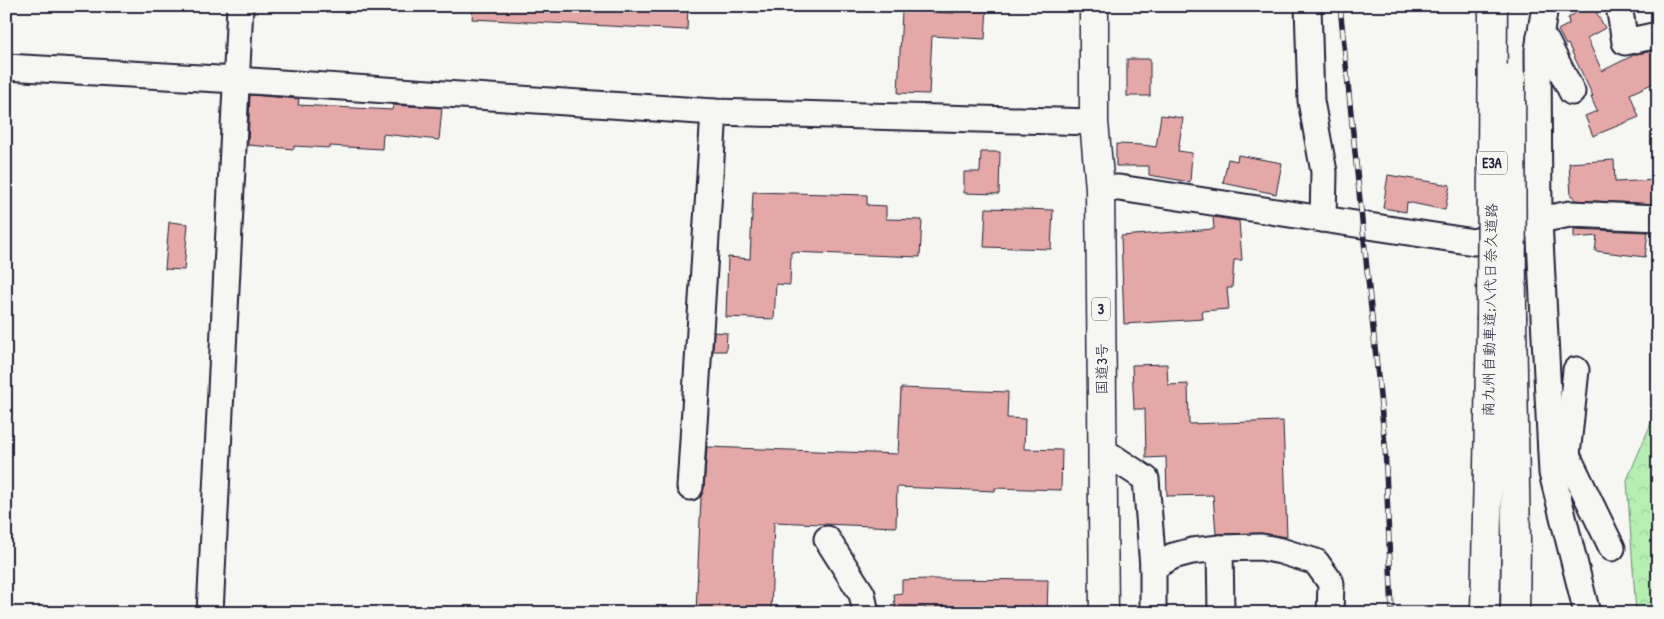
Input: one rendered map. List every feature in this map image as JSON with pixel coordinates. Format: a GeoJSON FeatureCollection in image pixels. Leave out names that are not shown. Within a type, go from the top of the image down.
{"type":"FeatureCollection","features":[{"type":"Feature","properties":{"kind":"highway","name":"国道3号"},"geometry":{"type":"LineString","coordinates":[[1094,6],[1094,122],[1100,188],[1104,613]]}},
{"type":"Feature","properties":{"kind":"highway","name":"南九州自動車道;八代日奈久道路"},"geometry":{"type":"LineString","coordinates":[[1493,6],[1502,320],[1516,541],[1515,613]]}},
{"type":"Feature","properties":{"kind":"highway","name":"南九州自動車道;八代日奈久道路"},"geometry":{"type":"LineString","coordinates":[[1485,613],[1502,320],[1511,6]]}},
{"type":"Feature","properties":{"kind":"street"},"geometry":{"type":"LineString","coordinates":[[210,613],[240,6]]}},
{"type":"Feature","properties":{"kind":"street"},"geometry":{"type":"LineString","coordinates":[[1308,6],[1311,101],[1324,172],[1323,218]]}},
{"type":"Feature","properties":{"kind":"street"},"geometry":{"type":"LineString","coordinates":[[1545,6],[1538,50],[1539,220],[1559,451],[1612,548]]}},
{"type":"Feature","properties":{"kind":"street"},"geometry":{"type":"LineString","coordinates":[[1619,6],[1625,42],[1658,35]]}},
{"type":"Feature","properties":{"kind":"street"},"geometry":{"type":"LineString","coordinates":[[1540,36],[1546,41],[1572,92]]}},
{"type":"Feature","properties":{"kind":"street"},"geometry":{"type":"LineString","coordinates":[[6,68],[236,80],[714,112],[1094,122]]}},
{"type":"Feature","properties":{"kind":"street"},"geometry":{"type":"LineString","coordinates":[[690,487],[714,112]]}},
{"type":"Feature","properties":{"kind":"street"},"geometry":{"type":"LineString","coordinates":[[1100,188],[1119,188],[1474,242],[1539,220],[1570,214],[1658,218]]}},
{"type":"Feature","properties":{"kind":"street"},"geometry":{"type":"LineString","coordinates":[[1576,370],[1559,451],[1552,473],[1587,613]]}},
{"type":"Feature","properties":{"kind":"street"},"geometry":{"type":"LineString","coordinates":[[1102,450],[1146,479],[1154,567],[1153,613]]}},
{"type":"Feature","properties":{"kind":"street"},"geometry":{"type":"LineString","coordinates":[[827,539],[862,594],[866,613]]}},
{"type":"Feature","properties":{"kind":"street"},"geometry":{"type":"LineString","coordinates":[[1154,567],[1173,556],[1192,551],[1261,547],[1281,551],[1316,562],[1331,583],[1330,613]]}},
{"type":"Feature","properties":{"kind":"street"},"geometry":{"type":"LineString","coordinates":[[1220,548],[1221,613]]}},
{"type":"Feature","properties":{"kind":"green space"},"geometry":{"type":"Polygon","coordinates":[[[1658,407],[1658,613],[1636,613],[1627,480],[1658,407]]]}},
{"type":"Feature","properties":{"kind":"building"},"geometry":{"type":"Polygon","coordinates":[[[473,6],[688,6],[687,30],[472,19],[473,6]]]}},
{"type":"Feature","properties":{"kind":"building"},"geometry":{"type":"Polygon","coordinates":[[[954,6],[987,6],[985,39],[932,36],[929,94],[898,93],[902,11],[954,13],[954,6]]]}},
{"type":"Feature","properties":{"kind":"building"},"geometry":{"type":"Polygon","coordinates":[[[1586,6],[1593,6],[1605,28],[1587,38],[1602,71],[1636,54],[1658,50],[1658,81],[1630,94],[1639,117],[1593,136],[1585,116],[1597,111],[1591,97],[1593,96],[1568,44],[1566,45],[1558,30],[1569,24],[1568,18],[1586,6]]]}},
{"type":"Feature","properties":{"kind":"building"},"geometry":{"type":"Polygon","coordinates":[[[1127,59],[1150,59],[1150,96],[1127,96],[1127,59]]]}},
{"type":"Feature","properties":{"kind":"building"},"geometry":{"type":"Polygon","coordinates":[[[250,95],[299,99],[298,105],[392,110],[393,105],[442,108],[439,140],[383,134],[382,149],[294,146],[294,149],[248,145],[250,95]]]}},
{"type":"Feature","properties":{"kind":"building"},"geometry":{"type":"Polygon","coordinates":[[[1161,115],[1183,118],[1178,151],[1192,153],[1190,182],[1149,175],[1149,166],[1116,166],[1116,144],[1156,147],[1161,115]]]}},
{"type":"Feature","properties":{"kind":"building"},"geometry":{"type":"Polygon","coordinates":[[[981,152],[1000,152],[999,194],[964,193],[964,172],[980,172],[981,152]]]}},
{"type":"Feature","properties":{"kind":"building"},"geometry":{"type":"Polygon","coordinates":[[[1238,155],[1282,163],[1276,194],[1223,183],[1228,159],[1237,161],[1238,155]]]}},
{"type":"Feature","properties":{"kind":"building"},"geometry":{"type":"Polygon","coordinates":[[[1614,160],[1615,182],[1658,180],[1658,204],[1574,200],[1574,196],[1571,196],[1569,163],[1614,160]]]}},
{"type":"Feature","properties":{"kind":"building"},"geometry":{"type":"Polygon","coordinates":[[[1388,175],[1450,185],[1445,210],[1407,202],[1406,212],[1383,208],[1388,175]]]}},
{"type":"Feature","properties":{"kind":"building"},"geometry":{"type":"Polygon","coordinates":[[[753,192],[867,195],[867,205],[886,206],[886,219],[922,220],[920,257],[791,252],[790,285],[776,284],[774,319],[726,317],[728,257],[750,259],[753,192]]]}},
{"type":"Feature","properties":{"kind":"building"},"geometry":{"type":"Polygon","coordinates":[[[986,208],[1053,210],[1051,249],[984,247],[986,208]]]}},
{"type":"Feature","properties":{"kind":"building"},"geometry":{"type":"Polygon","coordinates":[[[1213,217],[1239,221],[1242,260],[1234,260],[1232,288],[1227,288],[1229,309],[1202,311],[1203,319],[1124,324],[1121,236],[1214,229],[1213,217]]]}},
{"type":"Feature","properties":{"kind":"building"},"geometry":{"type":"Polygon","coordinates":[[[169,222],[188,224],[184,270],[165,269],[169,222]]]}},
{"type":"Feature","properties":{"kind":"building"},"geometry":{"type":"Polygon","coordinates":[[[1574,229],[1648,232],[1645,257],[1595,251],[1597,236],[1574,238],[1574,229]]]}},
{"type":"Feature","properties":{"kind":"building"},"geometry":{"type":"Polygon","coordinates":[[[714,332],[727,333],[726,351],[713,351],[714,332]]]}},
{"type":"Feature","properties":{"kind":"building"},"geometry":{"type":"Polygon","coordinates":[[[1167,364],[1168,385],[1188,384],[1189,424],[1283,421],[1287,537],[1261,533],[1216,534],[1213,495],[1167,496],[1166,457],[1146,458],[1145,409],[1134,409],[1132,365],[1167,364]]]}},
{"type":"Feature","properties":{"kind":"building"},"geometry":{"type":"Polygon","coordinates":[[[901,388],[1008,392],[1007,418],[1025,419],[1024,449],[1062,450],[1061,490],[995,488],[995,491],[897,487],[896,527],[774,522],[771,613],[696,613],[701,496],[704,488],[707,447],[898,454],[901,388]]]}},
{"type":"Feature","properties":{"kind":"building"},"geometry":{"type":"Polygon","coordinates":[[[902,580],[1048,580],[1047,613],[925,611],[925,607],[895,609],[894,594],[902,593],[902,580]]]}},
{"type":"Feature","properties":{"kind":"railway"},"geometry":{"type":"LineString","coordinates":[[1340,6],[1385,445],[1392,613]]}}]}
